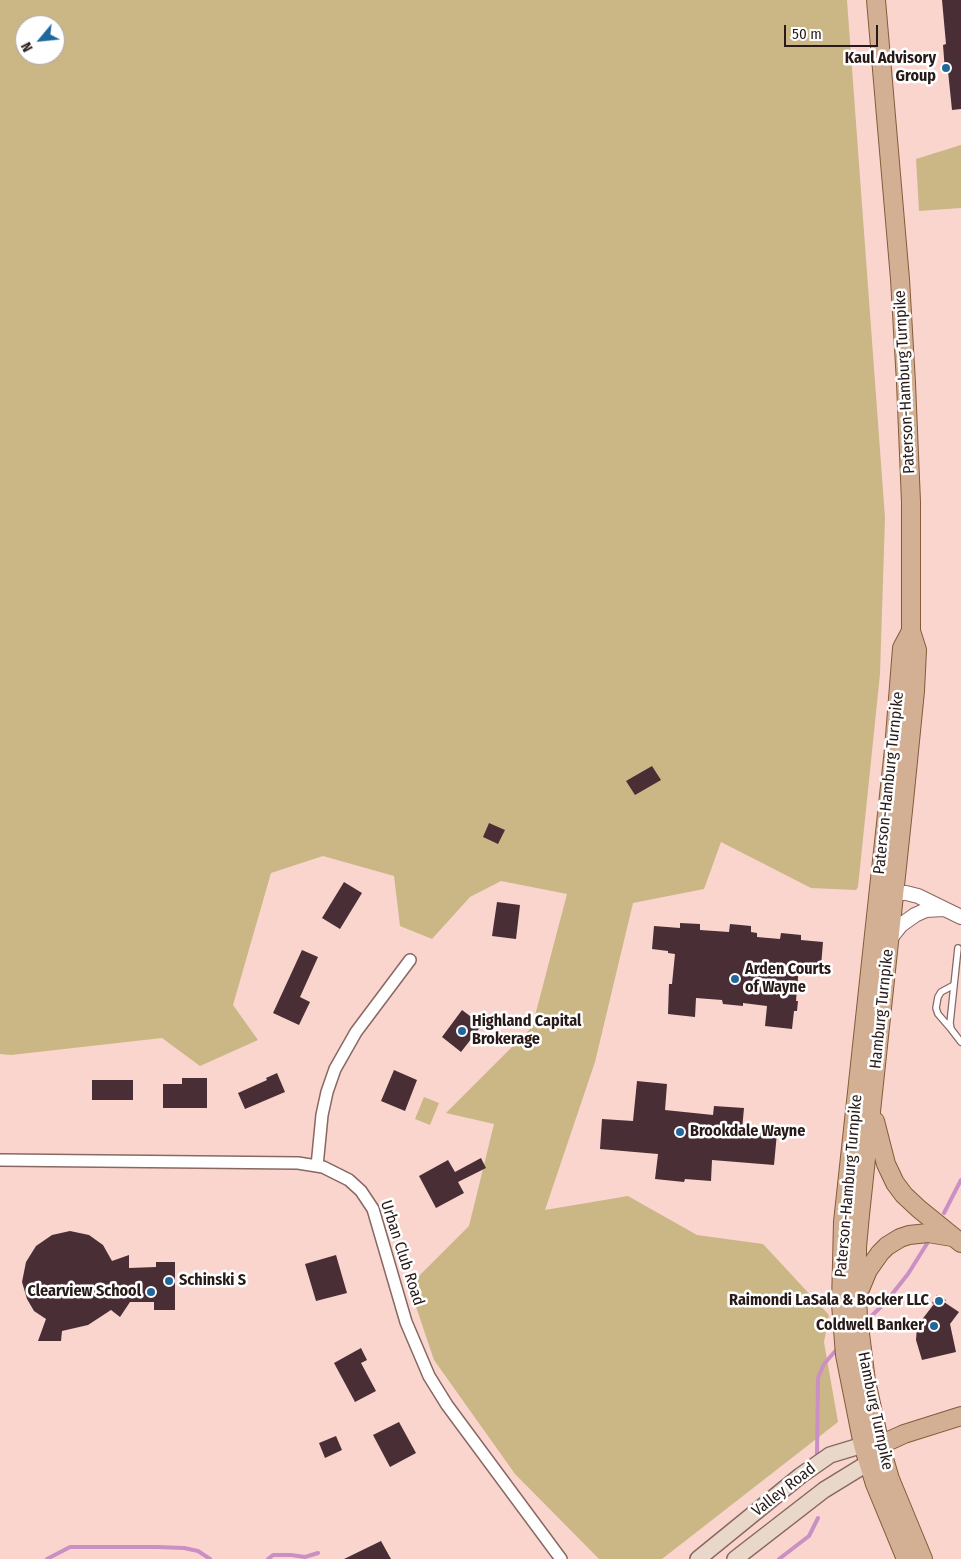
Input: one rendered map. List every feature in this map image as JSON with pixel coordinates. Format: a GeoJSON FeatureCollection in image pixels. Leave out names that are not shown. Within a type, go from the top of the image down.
{"type":"FeatureCollection","features":[{"type":"Feature","properties":{"kind":"main road","name":"Paterson-Hamburg Turnpike"},"geometry":{"type":"LineString","coordinates":[[876,0],[899,269],[905,374],[911,502],[912,631]]}},
{"type":"Feature","properties":{"kind":"main road","name":"Hamburg Turnpike"},"geometry":{"type":"LineString","coordinates":[[912,631],[917,650],[915,682],[886,893],[889,940],[857,1247],[858,1318],[851,1336],[866,1381],[872,1445],[893,1487],[923,1559]]}},
{"type":"Feature","properties":{"kind":"main road","name":"Paterson-Hamburg Turnpike"},"geometry":{"type":"LineString","coordinates":[[886,893],[843,1222],[841,1268],[851,1336],[845,1355],[872,1445],[868,1463],[893,1531],[906,1559]]}},
{"type":"Feature","properties":{"kind":"main road"},"geometry":{"type":"LineString","coordinates":[[872,1106],[886,1164],[895,1183],[918,1209],[956,1240]]}},
{"type":"Feature","properties":{"kind":"main road"},"geometry":{"type":"LineString","coordinates":[[857,1296],[868,1270],[887,1246],[909,1235],[928,1233],[956,1240]]}},
{"type":"Feature","properties":{"kind":"main road","name":"Valley Road"},"geometry":{"type":"LineString","coordinates":[[698,1559],[800,1476],[830,1455],[872,1445],[961,1416]]}},
{"type":"Feature","properties":{"kind":"main road","name":"Valley Road"},"geometry":{"type":"LineString","coordinates":[[734,1559],[824,1490],[868,1463]]}},
{"type":"Feature","properties":{"kind":"street"},"geometry":{"type":"LineString","coordinates":[[886,893],[918,896],[961,917]]}},
{"type":"Feature","properties":{"kind":"street"},"geometry":{"type":"LineString","coordinates":[[889,940],[901,925],[915,915],[926,910],[943,909]]}},
{"type":"Feature","properties":{"kind":"street"},"geometry":{"type":"LineString","coordinates":[[317,1166],[322,1115],[335,1069],[356,1032],[410,960]]}},
{"type":"Feature","properties":{"kind":"street","name":"Urban Club Road"},"geometry":{"type":"LineString","coordinates":[[0,1160],[298,1163],[317,1166],[349,1180],[368,1200],[377,1219],[406,1322],[429,1376],[447,1405],[561,1559]]}},
{"type":"Feature","properties":{"kind":"lane"},"geometry":{"type":"LineString","coordinates":[[951,1029],[950,1023],[958,948]]}},
{"type":"Feature","properties":{"kind":"lane"},"geometry":{"type":"LineString","coordinates":[[954,985],[941,992],[937,1003],[938,1014],[960,1040]]}},
{"type":"Feature","properties":{"kind":"shaded area"},"geometry":{"type":"Polygon","coordinates":[[[0,0],[847,0],[885,518],[880,674],[858,887],[856,890],[811,888],[721,842],[704,889],[633,903],[595,1062],[545,1210],[628,1196],[697,1235],[763,1244],[829,1315],[824,1342],[838,1422],[662,1559],[599,1559],[515,1474],[434,1360],[409,1286],[469,1226],[494,1124],[446,1113],[532,1027],[567,894],[501,881],[470,897],[432,939],[400,926],[394,876],[323,856],[271,873],[233,1005],[258,1040],[200,1066],[162,1038],[11,1055],[0,1054],[0,0]]]}},
{"type":"Feature","properties":{"kind":"shaded area"},"geometry":{"type":"Polygon","coordinates":[[[961,145],[961,208],[919,211],[916,159],[961,145]]]}},
{"type":"Feature","properties":{"kind":"shaded area"},"geometry":{"type":"Polygon","coordinates":[[[424,1097],[439,1103],[430,1125],[415,1119],[424,1097]]]}},
{"type":"Feature","properties":{"kind":"building"},"geometry":{"type":"Polygon","coordinates":[[[942,0],[961,0],[961,109],[952,110],[948,71],[945,71],[943,45],[946,44],[942,0]]]}},
{"type":"Feature","properties":{"kind":"building"},"geometry":{"type":"Polygon","coordinates":[[[652,766],[661,780],[635,795],[626,781],[652,766]]]}},
{"type":"Feature","properties":{"kind":"building"},"geometry":{"type":"Polygon","coordinates":[[[489,823],[505,830],[498,844],[483,837],[489,823]]]}},
{"type":"Feature","properties":{"kind":"building"},"geometry":{"type":"Polygon","coordinates":[[[344,882],[362,893],[340,929],[322,918],[344,882]]]}},
{"type":"Feature","properties":{"kind":"building"},"geometry":{"type":"Polygon","coordinates":[[[497,902],[520,905],[516,939],[492,936],[497,902]]]}},
{"type":"Feature","properties":{"kind":"building","name":"Arden Courts of Wayne"},"geometry":{"type":"Polygon","coordinates":[[[680,923],[700,924],[700,930],[729,932],[730,924],[751,926],[751,932],[757,933],[757,937],[780,939],[781,933],[801,935],[801,940],[823,942],[821,966],[806,964],[804,967],[799,966],[797,1011],[794,1011],[792,1029],[765,1026],[767,1006],[743,1003],[743,1006],[723,1004],[722,1000],[696,998],[695,1017],[668,1014],[669,984],[672,984],[675,954],[652,949],[654,926],[680,928],[680,923]]]}},
{"type":"Feature","properties":{"kind":"building"},"geometry":{"type":"Polygon","coordinates":[[[302,950],[318,957],[300,997],[310,1002],[299,1025],[273,1013],[302,950]]]}},
{"type":"Feature","properties":{"kind":"building","name":"Highland Capital Brokerage"},"geometry":{"type":"Polygon","coordinates":[[[462,1010],[482,1025],[461,1052],[442,1037],[462,1010]]]}},
{"type":"Feature","properties":{"kind":"building"},"geometry":{"type":"Polygon","coordinates":[[[394,1070],[417,1080],[405,1111],[381,1101],[394,1070]]]}},
{"type":"Feature","properties":{"kind":"building"},"geometry":{"type":"Polygon","coordinates":[[[277,1073],[285,1092],[245,1109],[238,1093],[267,1080],[266,1078],[277,1073]]]}},
{"type":"Feature","properties":{"kind":"building"},"geometry":{"type":"Polygon","coordinates":[[[182,1078],[207,1078],[207,1108],[163,1108],[163,1084],[182,1084],[182,1078]]]}},
{"type":"Feature","properties":{"kind":"building"},"geometry":{"type":"Polygon","coordinates":[[[92,1080],[133,1080],[133,1100],[92,1100],[92,1080]]]}},
{"type":"Feature","properties":{"kind":"building","name":"Brookdale Wayne"},"geometry":{"type":"Polygon","coordinates":[[[637,1081],[667,1084],[665,1110],[713,1115],[714,1106],[744,1108],[742,1130],[777,1133],[774,1165],[712,1160],[711,1181],[685,1179],[684,1182],[655,1179],[658,1154],[600,1149],[602,1119],[633,1121],[637,1081]]]}},
{"type":"Feature","properties":{"kind":"building"},"geometry":{"type":"Polygon","coordinates":[[[481,1158],[486,1168],[458,1182],[464,1193],[436,1208],[419,1176],[448,1160],[455,1172],[481,1158]]]}},
{"type":"Feature","properties":{"kind":"building"},"geometry":{"type":"Polygon","coordinates":[[[70,1231],[89,1235],[103,1245],[112,1261],[129,1255],[129,1268],[156,1267],[156,1262],[175,1262],[175,1310],[154,1310],[154,1302],[130,1302],[120,1317],[111,1310],[88,1325],[62,1331],[61,1341],[38,1341],[46,1319],[34,1311],[27,1299],[22,1282],[26,1262],[36,1246],[52,1235],[70,1231]]]}},
{"type":"Feature","properties":{"kind":"building"},"geometry":{"type":"Polygon","coordinates":[[[336,1255],[347,1293],[316,1301],[305,1264],[336,1255]]]}},
{"type":"Feature","properties":{"kind":"building","name":"Coldwell Banker"},"geometry":{"type":"Polygon","coordinates":[[[937,1295],[946,1300],[944,1302],[959,1312],[950,1324],[956,1352],[922,1360],[916,1340],[917,1326],[934,1304],[932,1303],[937,1295]]]}},
{"type":"Feature","properties":{"kind":"building"},"geometry":{"type":"Polygon","coordinates":[[[361,1348],[367,1360],[361,1363],[376,1391],[355,1402],[334,1363],[361,1348]]]}},
{"type":"Feature","properties":{"kind":"building"},"geometry":{"type":"Polygon","coordinates":[[[399,1422],[416,1453],[390,1467],[373,1435],[399,1422]]]}},
{"type":"Feature","properties":{"kind":"building"},"geometry":{"type":"Polygon","coordinates":[[[336,1436],[342,1450],[325,1458],[319,1443],[336,1436]]]}},
{"type":"Feature","properties":{"kind":"building"},"geometry":{"type":"Polygon","coordinates":[[[381,1541],[391,1559],[344,1559],[381,1541]]]}},
{"type":"Feature","properties":{"kind":"waterway"},"geometry":{"type":"LineString","coordinates":[[944,1213],[961,1180]]}},
{"type":"Feature","properties":{"kind":"waterway"},"geometry":{"type":"LineString","coordinates":[[865,1322],[885,1303],[908,1274],[928,1242]]}},
{"type":"Feature","properties":{"kind":"waterway"},"geometry":{"type":"LineString","coordinates":[[817,1454],[818,1378],[824,1364],[838,1348]]}},
{"type":"Feature","properties":{"kind":"waterway"},"geometry":{"type":"LineString","coordinates":[[779,1559],[809,1536],[818,1518]]}},
{"type":"Feature","properties":{"kind":"waterway"},"geometry":{"type":"LineString","coordinates":[[47,1559],[70,1547],[184,1548],[198,1551],[210,1559]]}},
{"type":"Feature","properties":{"kind":"waterway"},"geometry":{"type":"LineString","coordinates":[[268,1559],[273,1555],[305,1557],[318,1553]]}},
{"type":"Feature","properties":{"kind":"place","name":"Kaul Advisory Group"},"geometry":{"type":"Point","coordinates":[946,68]}},
{"type":"Feature","properties":{"kind":"place","name":"Arden Courts of Wayne"},"geometry":{"type":"Point","coordinates":[735,979]}},
{"type":"Feature","properties":{"kind":"place","name":"Highland Capital Brokerage"},"geometry":{"type":"Point","coordinates":[462,1031]}},
{"type":"Feature","properties":{"kind":"place","name":"Brookdale Wayne"},"geometry":{"type":"Point","coordinates":[680,1132]}},
{"type":"Feature","properties":{"kind":"place","name":"Schinski S"},"geometry":{"type":"Point","coordinates":[169,1281]}},
{"type":"Feature","properties":{"kind":"place","name":"Clearview School"},"geometry":{"type":"Point","coordinates":[151,1292]}},
{"type":"Feature","properties":{"kind":"place","name":"Raimondi LaSala & Bocker LLC"},"geometry":{"type":"Point","coordinates":[939,1301]}},
{"type":"Feature","properties":{"kind":"place","name":"Coldwell Banker"},"geometry":{"type":"Point","coordinates":[934,1326]}}]}
